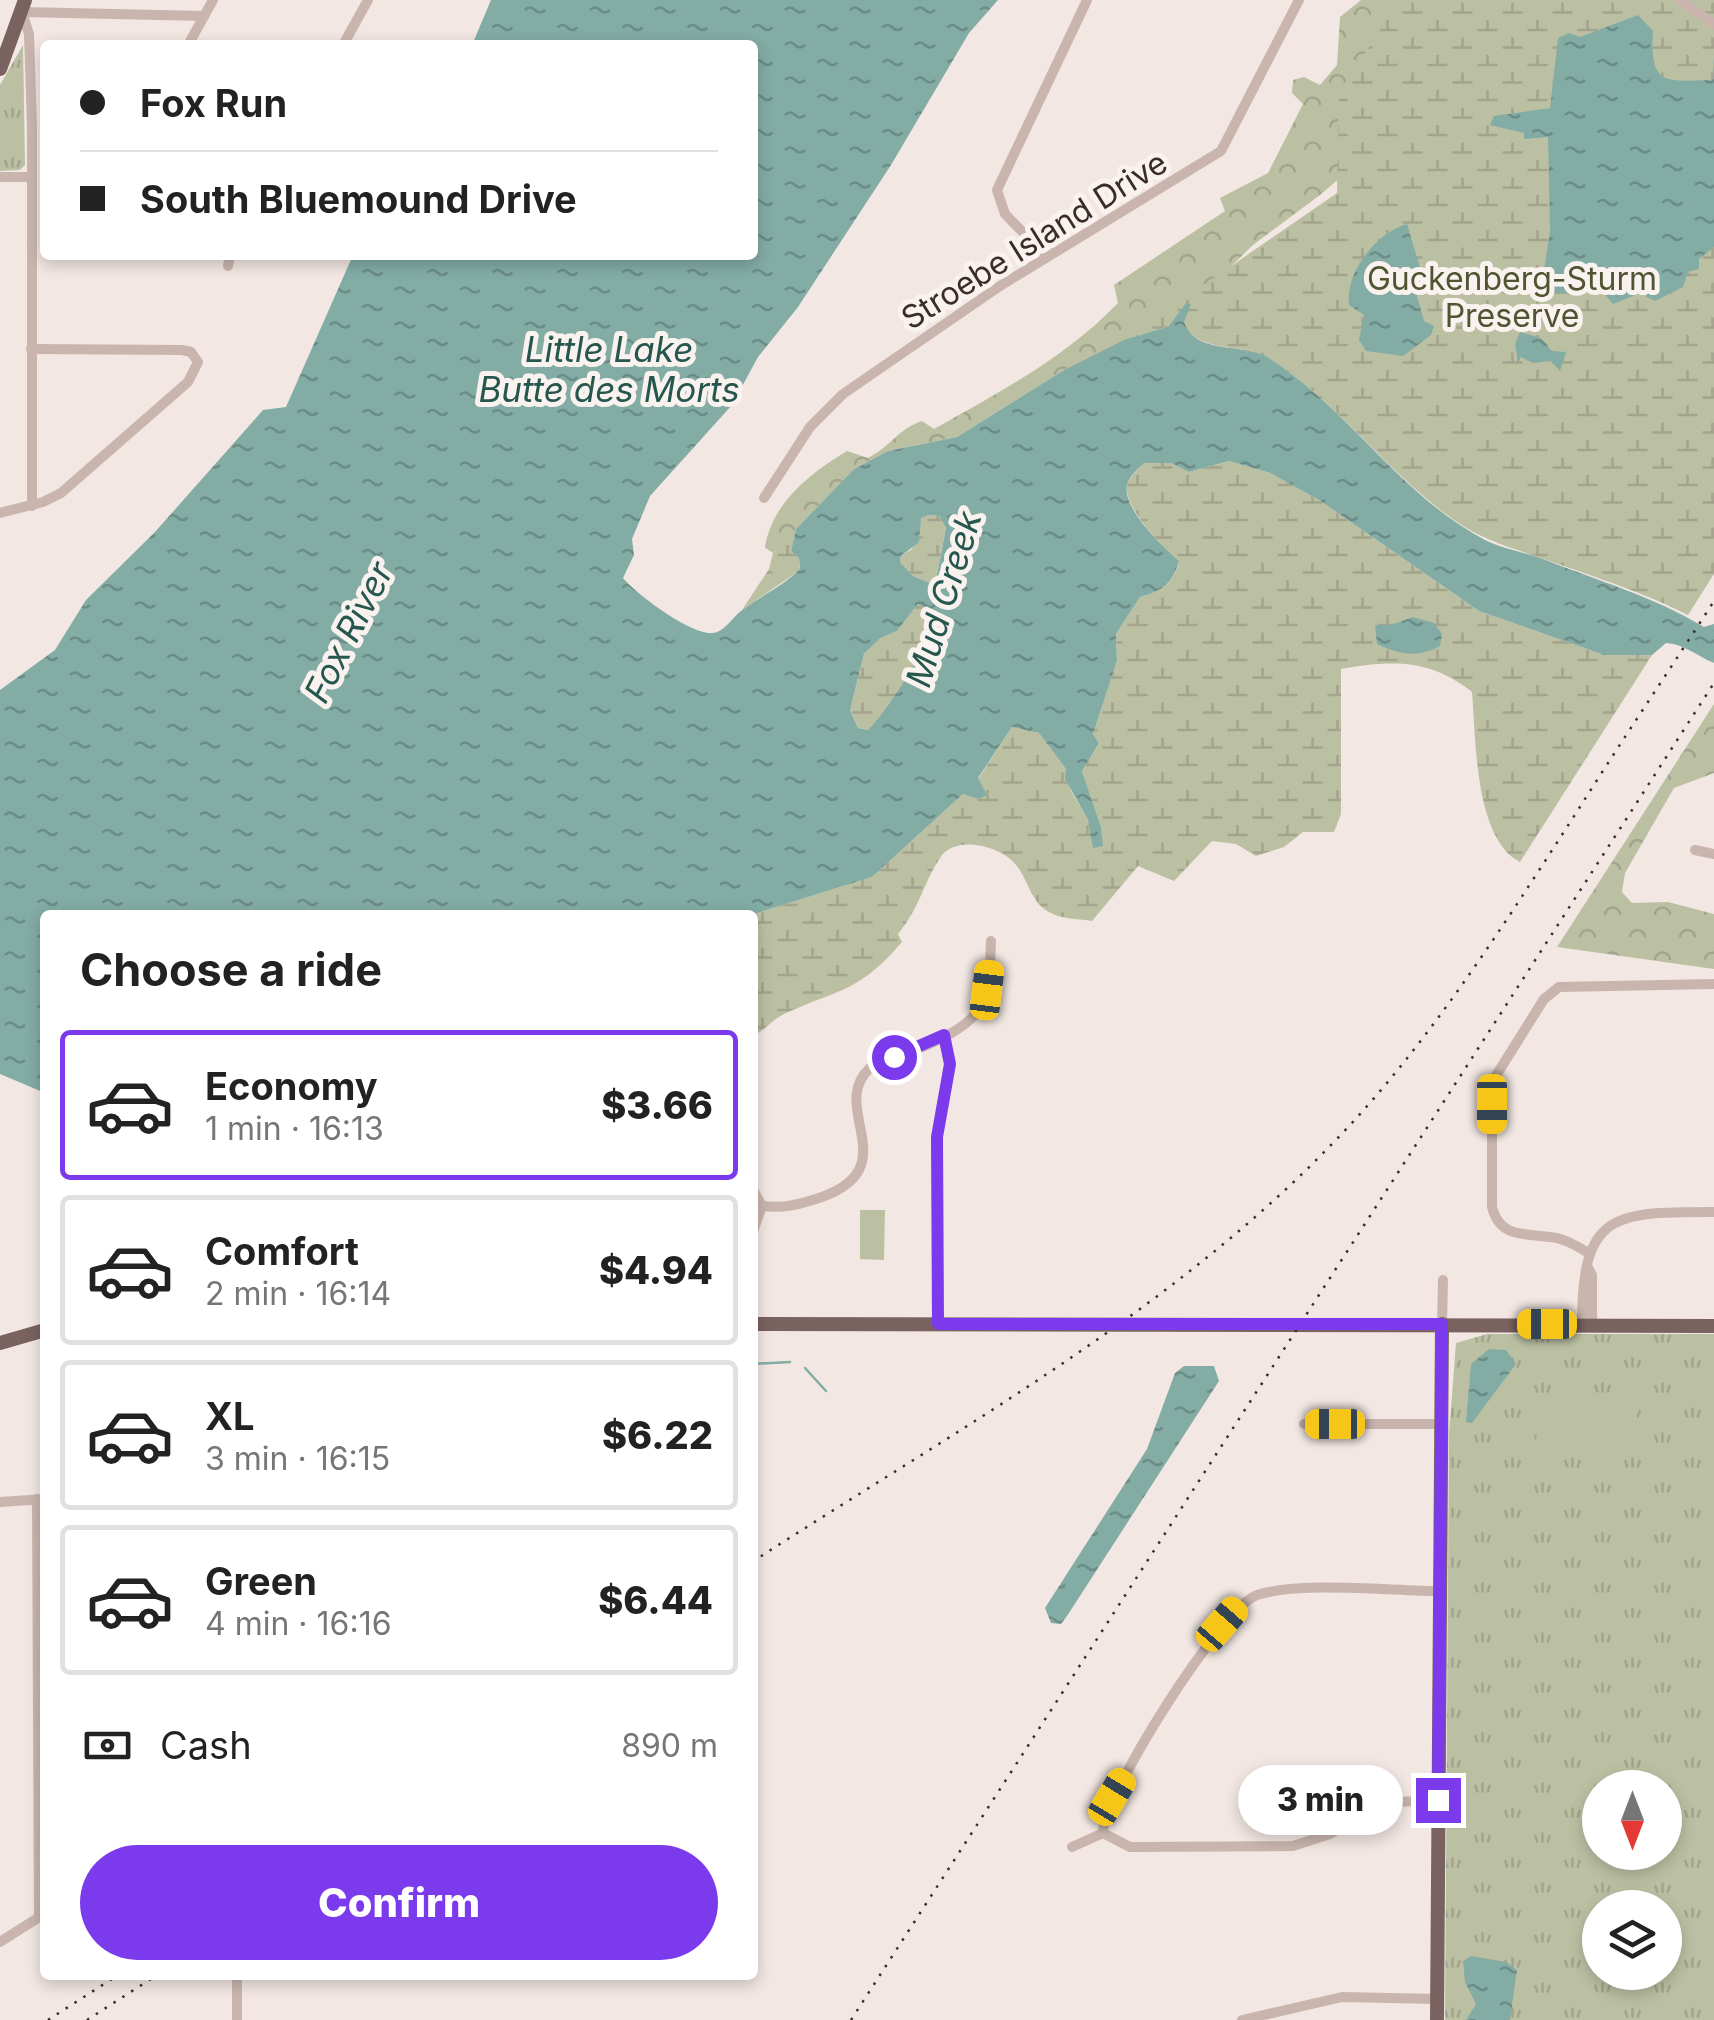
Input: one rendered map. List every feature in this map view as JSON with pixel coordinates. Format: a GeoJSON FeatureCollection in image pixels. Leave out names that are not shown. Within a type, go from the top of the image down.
{"type":"FeatureCollection","features":[{"type":"Feature","properties":{"kind":"main road"},"geometry":{"type":"LineString","coordinates":[[0,69],[24,6]]}},
{"type":"Feature","properties":{"kind":"main road"},"geometry":{"type":"LineString","coordinates":[[758,1324],[1714,1326]]}},
{"type":"Feature","properties":{"kind":"main road"},"geometry":{"type":"LineString","coordinates":[[1437,2020],[1442,1324]]}},
{"type":"Feature","properties":{"kind":"main road"},"geometry":{"type":"LineString","coordinates":[[0,1343],[40,1331]]}},
{"type":"Feature","properties":{"kind":"street"},"geometry":{"type":"LineString","coordinates":[[140,0],[140,14]]}},
{"type":"Feature","properties":{"kind":"street"},"geometry":{"type":"LineString","coordinates":[[191,40],[213,0]]}},
{"type":"Feature","properties":{"kind":"street"},"geometry":{"type":"LineString","coordinates":[[346,40],[368,0]]}},
{"type":"Feature","properties":{"kind":"street"},"geometry":{"type":"LineString","coordinates":[[1047,257],[1006,214],[997,190],[1087,0]]}},
{"type":"Feature","properties":{"kind":"street","name":"Stroebe Island Drive"},"geometry":{"type":"LineString","coordinates":[[764,498],[830,404],[1047,257],[1221,151],[1300,0]]}},
{"type":"Feature","properties":{"kind":"street"},"geometry":{"type":"LineString","coordinates":[[1680,0],[1714,24]]}},
{"type":"Feature","properties":{"kind":"street"},"geometry":{"type":"LineString","coordinates":[[32,506],[30,38],[24,6],[204,16]]}},
{"type":"Feature","properties":{"kind":"street"},"geometry":{"type":"LineString","coordinates":[[0,177],[32,177]]}},
{"type":"Feature","properties":{"kind":"street"},"geometry":{"type":"LineString","coordinates":[[0,513],[32,506],[61,492],[196,373],[196,356],[182,350],[31,349]]}},
{"type":"Feature","properties":{"kind":"street"},"geometry":{"type":"LineString","coordinates":[[1695,850],[1714,854]]}},
{"type":"Feature","properties":{"kind":"street"},"geometry":{"type":"LineString","coordinates":[[758,1201],[800,1205],[852,1180],[864,1155],[856,1097],[861,1078],[870,1068],[944,1035],[979,1010],[987,990],[992,941]]}},
{"type":"Feature","properties":{"kind":"street"},"geometry":{"type":"LineString","coordinates":[[1587,1252],[1561,1239],[1510,1232],[1496,1220],[1492,1207],[1494,1077],[1544,999],[1560,987],[1714,984]]}},
{"type":"Feature","properties":{"kind":"street"},"geometry":{"type":"LineString","coordinates":[[938,1324],[937,1137],[950,1064],[944,1035]]}},
{"type":"Feature","properties":{"kind":"street"},"geometry":{"type":"LineString","coordinates":[[1587,1324],[1582,1275],[1587,1252],[1616,1220],[1628,1214],[1714,1212]]}},
{"type":"Feature","properties":{"kind":"street"},"geometry":{"type":"LineString","coordinates":[[1442,1324],[1443,1280]]}},
{"type":"Feature","properties":{"kind":"street"},"geometry":{"type":"LineString","coordinates":[[1304,1424],[1440,1424]]}},
{"type":"Feature","properties":{"kind":"street"},"geometry":{"type":"LineString","coordinates":[[0,1502],[40,1499]]}},
{"type":"Feature","properties":{"kind":"street"},"geometry":{"type":"LineString","coordinates":[[1102,1834],[1112,1797],[1206,1643],[1248,1598],[1278,1590],[1440,1591]]}},
{"type":"Feature","properties":{"kind":"street"},"geometry":{"type":"LineString","coordinates":[[1072,1846],[1102,1834],[1130,1847],[1293,1846],[1330,1834],[1378,1803],[1438,1800]]}},
{"type":"Feature","properties":{"kind":"street"},"geometry":{"type":"LineString","coordinates":[[0,1942],[40,1916]]}},
{"type":"Feature","properties":{"kind":"street"},"geometry":{"type":"LineString","coordinates":[[237,1982],[237,2020]]}},
{"type":"Feature","properties":{"kind":"street"},"geometry":{"type":"LineString","coordinates":[[1242,2020],[1273,2018],[1342,1998],[1438,1998]]}},
{"type":"Feature","properties":{"kind":"green space"},"geometry":{"type":"Polygon","coordinates":[[[1361,0],[1400,0],[1417,112],[1320,195],[1253,245],[1182,314],[1064,370],[957,437],[888,451],[854,469],[773,553],[765,547],[784,503],[820,469],[847,451],[868,458],[922,421],[934,429],[1031,373],[1076,341],[1118,303],[1114,285],[1225,211],[1220,198],[1268,173],[1303,104],[1292,93],[1293,80],[1304,77],[1320,85],[1337,65],[1340,17],[1361,0]]]}},
{"type":"Feature","properties":{"kind":"green space","name":"Guckenberg-Sturm Preserve"},"geometry":{"type":"Polygon","coordinates":[[[1399,0],[1714,0],[1714,574],[1688,615],[1464,527],[1407,481],[1318,396],[1270,359],[1210,344],[1190,332],[1183,322],[1190,304],[1169,326],[1124,340],[1337,193],[1339,94],[1399,0]]]}},
{"type":"Feature","properties":{"kind":"green space"},"geometry":{"type":"Polygon","coordinates":[[[23,45],[25,165],[20,170],[0,171],[0,85],[23,45]]]}},
{"type":"Feature","properties":{"kind":"green space"},"geometry":{"type":"Polygon","coordinates":[[[1229,461],[1270,473],[1319,500],[1479,611],[1604,655],[1652,655],[1520,862],[1505,850],[1486,810],[1477,760],[1472,692],[1441,673],[1410,665],[1341,669],[1341,814],[1334,832],[1303,832],[1284,847],[1256,856],[1236,844],[1212,841],[1174,881],[1138,866],[1092,921],[1045,910],[1016,865],[1000,853],[978,845],[956,846],[940,858],[898,934],[902,942],[887,959],[860,980],[784,1014],[758,1032],[758,913],[872,877],[963,794],[986,794],[978,779],[1012,727],[1039,733],[1066,769],[1069,787],[1088,821],[1093,840],[1102,846],[1101,827],[1082,771],[1099,743],[1093,734],[1117,661],[1116,634],[1140,597],[1166,586],[1179,562],[1136,513],[1127,491],[1128,482],[1144,463],[1171,463],[1189,472],[1229,461]]]}},
{"type":"Feature","properties":{"kind":"green space"},"geometry":{"type":"Polygon","coordinates":[[[939,516],[946,528],[935,585],[913,576],[900,562],[901,556],[912,549],[921,518],[939,516]]]}},
{"type":"Feature","properties":{"kind":"green space"},"geometry":{"type":"Polygon","coordinates":[[[796,529],[791,551],[799,558],[800,570],[742,610],[769,569],[773,553],[796,529]]]}},
{"type":"Feature","properties":{"kind":"green space"},"geometry":{"type":"Polygon","coordinates":[[[918,604],[928,611],[929,623],[918,655],[877,720],[868,730],[858,728],[850,710],[864,654],[880,637],[897,631],[918,604]]]}},
{"type":"Feature","properties":{"kind":"green space"},"geometry":{"type":"Polygon","coordinates":[[[1714,704],[1714,773],[1674,788],[1625,873],[1622,892],[1632,903],[1668,902],[1714,914],[1714,969],[1557,947],[1714,704]]]}},
{"type":"Feature","properties":{"kind":"green space"},"geometry":{"type":"Polygon","coordinates":[[[860,1210],[885,1210],[884,1260],[860,1259],[860,1210]]]}},
{"type":"Feature","properties":{"kind":"green space"},"geometry":{"type":"Polygon","coordinates":[[[1487,1334],[1714,1334],[1714,2020],[1445,2020],[1449,1434],[1456,1343],[1487,1334]]]}},
{"type":"Feature","properties":{"kind":"green space"},"geometry":{"type":"Polygon","coordinates":[[[1571,1393],[1615,1393],[1624,1409],[1635,1408],[1643,1455],[1584,1459],[1534,1451],[1544,1398],[1571,1402],[1571,1393]]]}},
{"type":"Feature","properties":{"kind":"water"},"geometry":{"type":"Polygon","coordinates":[[[491,0],[998,0],[969,33],[891,165],[798,307],[758,357],[732,405],[650,496],[632,539],[634,555],[623,578],[640,594],[696,630],[717,632],[800,569],[799,558],[791,551],[796,529],[854,469],[888,451],[957,437],[1064,370],[1124,340],[1169,326],[1186,303],[1191,304],[1184,322],[1190,333],[1210,344],[1269,358],[1325,402],[1401,477],[1455,522],[1499,546],[1625,590],[1704,627],[1714,624],[1714,663],[1666,643],[1652,655],[1604,655],[1479,611],[1319,500],[1270,473],[1229,461],[1189,472],[1171,463],[1144,463],[1128,482],[1130,502],[1144,525],[1179,561],[1166,585],[1140,597],[1116,634],[1117,661],[1093,734],[1099,743],[1082,771],[1101,827],[1103,846],[1093,848],[1088,820],[1065,779],[1066,769],[1039,733],[1012,727],[978,778],[987,795],[979,799],[963,794],[872,877],[758,913],[40,910],[40,1091],[0,1074],[0,690],[55,650],[86,600],[155,532],[263,410],[286,407],[351,260],[758,260],[758,40],[474,40],[491,0]],[[939,516],[921,518],[919,542],[901,556],[900,562],[913,576],[935,585],[946,528],[939,516]],[[918,604],[897,631],[880,638],[864,654],[850,710],[858,728],[868,730],[897,692],[925,639],[928,611],[918,604]]]}},
{"type":"Feature","properties":{"kind":"water"},"geometry":{"type":"Polygon","coordinates":[[[1638,15],[1653,31],[1654,63],[1664,77],[1713,80],[1714,54],[1714,247],[1699,259],[1699,269],[1688,272],[1683,287],[1655,301],[1646,297],[1648,290],[1613,304],[1599,288],[1600,276],[1586,282],[1579,295],[1552,292],[1544,271],[1550,230],[1548,137],[1524,139],[1524,133],[1490,125],[1494,116],[1550,108],[1558,38],[1569,33],[1580,37],[1638,15]]]}},
{"type":"Feature","properties":{"kind":"water"},"geometry":{"type":"Polygon","coordinates":[[[1407,224],[1425,284],[1417,296],[1424,321],[1434,326],[1431,335],[1403,356],[1366,351],[1359,340],[1364,315],[1349,305],[1352,280],[1374,245],[1407,224]]]}},
{"type":"Feature","properties":{"kind":"water"},"geometry":{"type":"Polygon","coordinates":[[[1520,332],[1541,338],[1552,351],[1566,352],[1560,371],[1551,361],[1533,363],[1521,357],[1518,362],[1515,344],[1520,332]]]}},
{"type":"Feature","properties":{"kind":"water"},"geometry":{"type":"Polygon","coordinates":[[[1413,617],[1434,623],[1442,634],[1440,646],[1409,654],[1377,644],[1375,625],[1391,625],[1413,617]]]}},
{"type":"Feature","properties":{"kind":"water"},"geometry":{"type":"Polygon","coordinates":[[[1489,1349],[1506,1350],[1516,1364],[1472,1423],[1466,1422],[1471,1364],[1489,1349]]]}},
{"type":"Feature","properties":{"kind":"water"},"geometry":{"type":"Polygon","coordinates":[[[1184,1366],[1214,1366],[1219,1381],[1067,1616],[1061,1624],[1051,1623],[1045,1608],[1147,1449],[1175,1373],[1184,1366]]]}},
{"type":"Feature","properties":{"kind":"water"},"geometry":{"type":"Polygon","coordinates":[[[1471,1956],[1506,1962],[1517,1970],[1510,2020],[1466,2020],[1476,2004],[1465,1982],[1463,1961],[1471,1956]]]}},
{"type":"Feature","properties":{"kind":"waterway"},"geometry":{"type":"LineString","coordinates":[[758,1364],[790,1362]]}},
{"type":"Feature","properties":{"kind":"waterway"},"geometry":{"type":"LineString","coordinates":[[805,1368],[826,1391]]}},
{"type":"Feature","properties":{"kind":"railway"},"geometry":{"type":"LineString","coordinates":[[758,1558],[980,1418],[1129,1317],[1269,1205],[1333,1143],[1401,1066],[1463,983],[1714,601]]}},
{"type":"Feature","properties":{"kind":"railway"},"geometry":{"type":"LineString","coordinates":[[851,2020],[1714,683]]}},
{"type":"Feature","properties":{"kind":"railway"},"geometry":{"type":"LineString","coordinates":[[48,2020],[110,1980]]}},
{"type":"Feature","properties":{"kind":"railway"},"geometry":{"type":"LineString","coordinates":[[87,2020],[149,1980]]}},
{"type":"Feature","properties":{"kind":"route"},"geometry":{"type":"LineString","coordinates":[[894,1057],[944,1035],[949,1051],[936,1161],[938,1324],[1442,1324],[1438,1800]]}},
{"type":"Feature","properties":{"kind":"water label","name":"Little Lake Butte des Morts"},"geometry":{"type":"Point","coordinates":[609,369]}},
{"type":"Feature","properties":{"kind":"water label","name":"Mud Creek"},"geometry":{"type":"Point","coordinates":[943,599]}},
{"type":"Feature","properties":{"kind":"water label","name":"Fox River"},"geometry":{"type":"Point","coordinates":[348,632]}}]}
